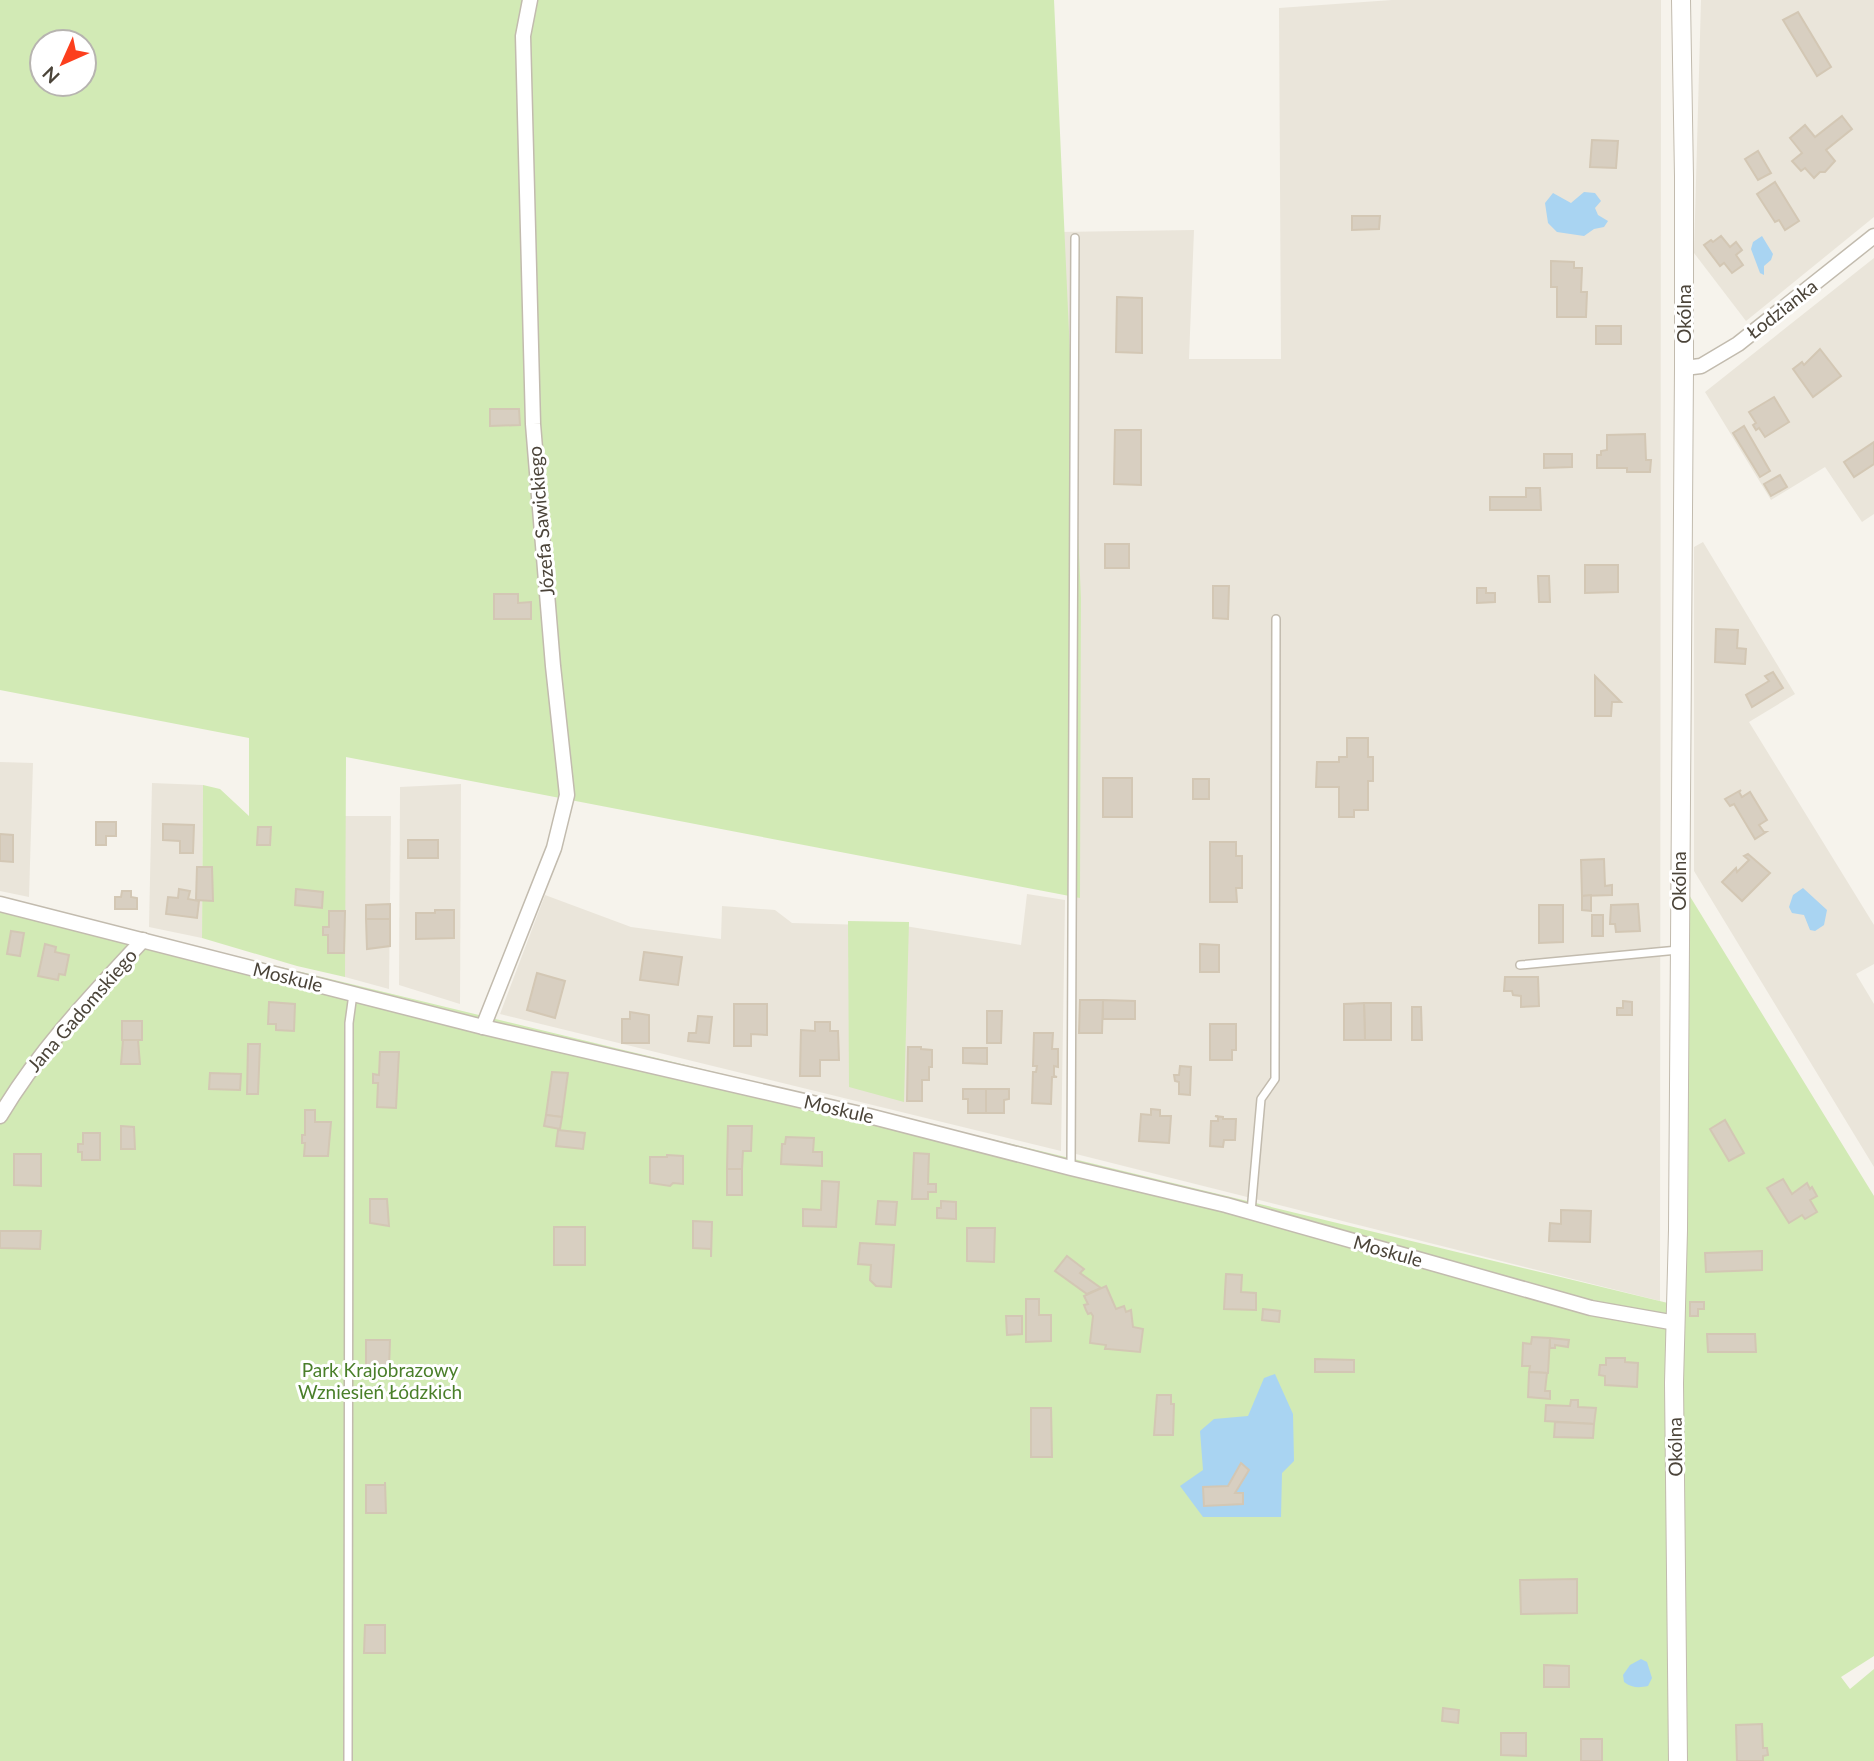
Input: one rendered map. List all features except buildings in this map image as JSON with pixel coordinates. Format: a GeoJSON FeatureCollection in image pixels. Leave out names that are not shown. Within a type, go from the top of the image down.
{"type":"FeatureCollection","features":[{"type":"Feature","properties":{"kind":"street","name":"Józefa Sawickiego"},"geometry":{"type":"LineString","coordinates":[[483,1027],[554,848],[568,795],[553,666],[533,424],[523,48],[530,0]]}},
{"type":"Feature","properties":{"kind":"street","name":"Okólna"},"geometry":{"type":"LineString","coordinates":[[1678,1761],[1674,1383],[1684,368],[1681,0]]}},
{"type":"Feature","properties":{"kind":"street","name":"Łodzianka"},"geometry":{"type":"LineString","coordinates":[[1684,368],[1702,366],[1730,350],[1874,236]]}},
{"type":"Feature","properties":{"kind":"street","name":"Moskule"},"geometry":{"type":"LineString","coordinates":[[0,904],[483,1027],[869,1116],[1251,1212],[1591,1308],[1676,1323]]}},
{"type":"Feature","properties":{"kind":"street","name":"Jana Gadomskiego"},"geometry":{"type":"LineString","coordinates":[[0,1116],[19,1084],[76,1013],[143,940]]}},
{"type":"Feature","properties":{"kind":"lane"},"geometry":{"type":"LineString","coordinates":[[1071,1168],[1074,238]]}},
{"type":"Feature","properties":{"kind":"lane"},"geometry":{"type":"LineString","coordinates":[[1251,1212],[1261,1099],[1275,1079],[1276,619]]}},
{"type":"Feature","properties":{"kind":"lane"},"geometry":{"type":"LineString","coordinates":[[1520,965],[1679,950]]}},
{"type":"Feature","properties":{"kind":"lane"},"geometry":{"type":"LineString","coordinates":[[348,1761],[349,1023],[354,994]]}},
{"type":"Feature","properties":{"kind":"shaded area"},"geometry":{"type":"Polygon","coordinates":[[[1392,0],[1661,0],[1660,1301],[1076,1154],[1058,232],[1194,230],[1189,359],[1281,359],[1279,8],[1392,0]]]}},
{"type":"Feature","properties":{"kind":"shaded area"},"geometry":{"type":"Polygon","coordinates":[[[1701,0],[1874,0],[1874,217],[1746,321],[1694,253],[1701,0]]]}},
{"type":"Feature","properties":{"kind":"shaded area"},"geometry":{"type":"Polygon","coordinates":[[[1874,258],[1874,514],[1862,522],[1825,467],[1771,500],[1705,392],[1874,258]]]}},
{"type":"Feature","properties":{"kind":"shaded area"},"geometry":{"type":"Polygon","coordinates":[[[1703,542],[1795,694],[1749,722],[1874,925],[1874,964],[1856,974],[1874,1004],[1874,1167],[1694,871],[1694,547],[1703,542]]]}},
{"type":"Feature","properties":{"kind":"shaded area"},"geometry":{"type":"Polygon","coordinates":[[[0,762],[33,763],[29,897],[0,891],[0,762]]]}},
{"type":"Feature","properties":{"kind":"shaded area"},"geometry":{"type":"Polygon","coordinates":[[[152,783],[203,785],[202,938],[149,927],[152,783]]]}},
{"type":"Feature","properties":{"kind":"shaded area"},"geometry":{"type":"Polygon","coordinates":[[[461,784],[460,1004],[399,985],[400,787],[461,784]]]}},
{"type":"Feature","properties":{"kind":"shaded area"},"geometry":{"type":"Polygon","coordinates":[[[345,816],[391,816],[389,989],[345,977],[345,816]]]}},
{"type":"Feature","properties":{"kind":"shaded area"},"geometry":{"type":"Polygon","coordinates":[[[1027,894],[1065,900],[1061,1151],[500,1014],[545,895],[631,927],[721,939],[722,906],[775,910],[792,923],[905,926],[1021,945],[1027,894]]]}},
{"type":"Feature","properties":{"kind":"green space"},"geometry":{"type":"Polygon","coordinates":[[[0,0],[1054,0],[1081,598],[1080,898],[346,757],[345,977],[202,938],[203,785],[220,789],[249,816],[249,738],[0,690],[0,0]]]}},
{"type":"Feature","properties":{"kind":"green space","name":"Park Krajobrazowy Wzniesień Łódzkich"},"geometry":{"type":"Polygon","coordinates":[[[1675,872],[1874,1196],[1874,1656],[1841,1677],[1850,1689],[1874,1669],[1874,1761],[0,1761],[0,899],[1672,1304],[1675,872]]]}},
{"type":"Feature","properties":{"kind":"green space"},"geometry":{"type":"Polygon","coordinates":[[[848,921],[909,922],[904,1102],[849,1087],[848,921]]]}},
{"type":"Feature","properties":{"kind":"water"},"geometry":{"type":"Polygon","coordinates":[[[1584,192],[1595,193],[1601,201],[1595,208],[1598,215],[1608,221],[1604,227],[1594,229],[1584,236],[1557,232],[1548,223],[1545,203],[1553,193],[1571,203],[1584,192]]]}},
{"type":"Feature","properties":{"kind":"water"},"geometry":{"type":"Polygon","coordinates":[[[1762,236],[1773,254],[1764,266],[1764,275],[1760,273],[1751,249],[1753,242],[1762,236]]]}},
{"type":"Feature","properties":{"kind":"water"},"geometry":{"type":"Polygon","coordinates":[[[1803,888],[1827,910],[1824,925],[1815,931],[1810,930],[1804,915],[1792,913],[1789,907],[1793,895],[1803,888]]]}},
{"type":"Feature","properties":{"kind":"water"},"geometry":{"type":"Polygon","coordinates":[[[1275,1374],[1293,1414],[1294,1461],[1282,1473],[1281,1517],[1203,1517],[1180,1486],[1203,1470],[1200,1431],[1214,1419],[1248,1416],[1264,1378],[1275,1374]]]}},
{"type":"Feature","properties":{"kind":"water"},"geometry":{"type":"Polygon","coordinates":[[[1641,1659],[1647,1662],[1652,1678],[1648,1686],[1639,1687],[1624,1682],[1623,1675],[1630,1665],[1641,1659]]]}}]}
